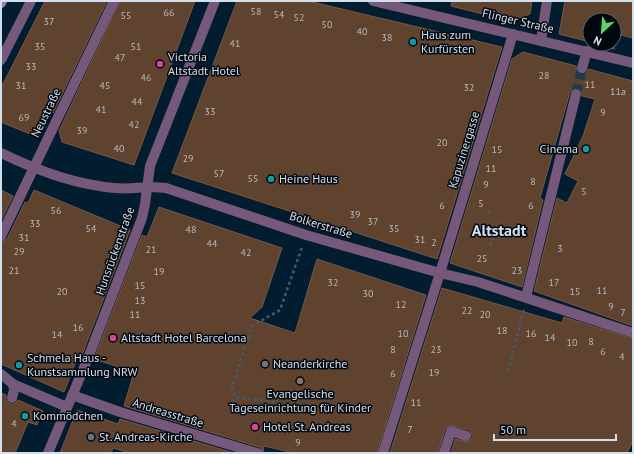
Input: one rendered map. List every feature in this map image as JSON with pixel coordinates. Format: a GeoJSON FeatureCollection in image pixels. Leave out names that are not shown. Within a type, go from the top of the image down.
{"type":"FeatureCollection","features":[{"type":"Feature","properties":{"kind":"street"},"geometry":{"type":"LineString","coordinates":[[1,60],[31,1]]}},
{"type":"Feature","properties":{"kind":"street","name":"Neustraße"},"geometry":{"type":"LineString","coordinates":[[1,236],[114,1]]}},
{"type":"Feature","properties":{"kind":"street","name":"Hunsrückenstraße"},"geometry":{"type":"LineString","coordinates":[[48,453],[142,218],[150,166],[154,153],[215,1]]}},
{"type":"Feature","properties":{"kind":"street","name":"Flinger Straße"},"geometry":{"type":"LineString","coordinates":[[373,1],[582,50]]}},
{"type":"Feature","properties":{"kind":"street"},"geometry":{"type":"LineString","coordinates":[[541,40],[547,1]]}},
{"type":"Feature","properties":{"kind":"street","name":"Kapuzinergasse"},"geometry":{"type":"LineString","coordinates":[[383,453],[513,34]]}},
{"type":"Feature","properties":{"kind":"street"},"geometry":{"type":"LineString","coordinates":[[582,68],[587,52]]}},
{"type":"Feature","properties":{"kind":"street","name":"Flinger Straße"},"geometry":{"type":"LineString","coordinates":[[591,52],[633,62]]}},
{"type":"Feature","properties":{"kind":"street"},"geometry":{"type":"LineString","coordinates":[[527,297],[576,94]]}},
{"type":"Feature","properties":{"kind":"street","name":"Bolkerstraße"},"geometry":{"type":"LineString","coordinates":[[1,153],[33,168],[68,179],[102,187],[122,189],[147,186],[166,188],[306,235],[440,273],[478,282],[633,333]]}},
{"type":"Feature","properties":{"kind":"street"},"geometry":{"type":"LineString","coordinates":[[1,374],[13,384],[67,407]]}},
{"type":"Feature","properties":{"kind":"street"},"geometry":{"type":"LineString","coordinates":[[12,398],[14,390],[13,384]]}},
{"type":"Feature","properties":{"kind":"street","name":"Andreasstraße"},"geometry":{"type":"LineString","coordinates":[[72,395],[120,412],[257,453]]}},
{"type":"Feature","properties":{"kind":"street"},"geometry":{"type":"LineString","coordinates":[[444,453],[451,431],[466,436]]}},
{"type":"Feature","properties":{"kind":"path"},"geometry":{"type":"LineString","coordinates":[[487,210],[491,212]]}},
{"type":"Feature","properties":{"kind":"path"},"geometry":{"type":"LineString","coordinates":[[490,246],[499,222]]}},
{"type":"Feature","properties":{"kind":"path"},"geometry":{"type":"LineString","coordinates":[[232,409],[235,397],[232,387],[252,326],[280,310],[306,235]]}},
{"type":"Feature","properties":{"kind":"path"},"geometry":{"type":"LineString","coordinates":[[508,371],[510,356],[527,297]]}},
{"type":"Feature","properties":{"kind":"path"},"geometry":{"type":"LineString","coordinates":[[235,397],[275,402]]}},
{"type":"Feature","properties":{"kind":"building"},"geometry":{"type":"Polygon","coordinates":[[[45,1],[107,1],[53,113],[51,108],[37,137],[1,122],[1,88],[45,1]]]}},
{"type":"Feature","properties":{"kind":"building"},"geometry":{"type":"Polygon","coordinates":[[[120,1],[195,1],[134,165],[62,142],[59,131],[120,1]]]}},
{"type":"Feature","properties":{"kind":"building"},"geometry":{"type":"Polygon","coordinates":[[[237,1],[308,1],[502,47],[437,259],[172,173],[237,1]]]}},
{"type":"Feature","properties":{"kind":"building"},"geometry":{"type":"Polygon","coordinates":[[[452,1],[532,1],[530,14],[510,21],[451,6],[452,1]]]}},
{"type":"Feature","properties":{"kind":"building"},"geometry":{"type":"Polygon","coordinates":[[[565,1],[633,1],[633,38],[622,35],[622,12],[582,12],[582,40],[559,34],[565,1]]]}},
{"type":"Feature","properties":{"kind":"building"},"geometry":{"type":"Polygon","coordinates":[[[523,52],[576,66],[577,72],[581,74],[586,73],[588,69],[633,81],[633,326],[534,291],[557,198],[567,203],[578,181],[565,174],[583,136],[595,99],[582,96],[582,92],[578,88],[574,88],[570,92],[540,198],[543,200],[522,287],[450,263],[512,59],[523,52]]]}},
{"type":"Feature","properties":{"kind":"building"},"geometry":{"type":"Polygon","coordinates":[[[1,190],[13,196],[1,221],[1,190]]]}},
{"type":"Feature","properties":{"kind":"building"},"geometry":{"type":"Polygon","coordinates":[[[34,190],[130,230],[82,355],[79,354],[64,392],[1,364],[1,242],[7,239],[25,202],[28,203],[34,190]]]}},
{"type":"Feature","properties":{"kind":"building"},"geometry":{"type":"Polygon","coordinates":[[[159,207],[282,248],[262,307],[250,318],[295,333],[317,259],[426,295],[377,453],[294,453],[264,446],[263,453],[259,447],[124,406],[134,372],[94,359],[142,235],[147,237],[159,207]]]}},
{"type":"Feature","properties":{"kind":"building"},"geometry":{"type":"Polygon","coordinates":[[[442,288],[562,323],[564,317],[633,339],[633,441],[627,453],[451,453],[455,439],[468,442],[472,438],[472,435],[468,430],[450,425],[445,429],[438,453],[390,453],[442,288]]]}},
{"type":"Feature","properties":{"kind":"building"},"geometry":{"type":"Polygon","coordinates":[[[1,393],[6,395],[6,400],[10,404],[14,404],[18,400],[43,411],[37,425],[28,422],[15,453],[1,453],[1,393]]]}},
{"type":"Feature","properties":{"kind":"building"},"geometry":{"type":"Polygon","coordinates":[[[77,410],[118,424],[120,419],[234,453],[130,453],[113,448],[111,453],[60,453],[77,410]]]}},
{"type":"Feature","properties":{"kind":"tunnel"},"geometry":{"type":"LineString","coordinates":[[576,94],[582,68]]}},
{"type":"Feature","properties":{"kind":"place","name":"Haus zum Kurfürsten"},"geometry":{"type":"Point","coordinates":[413,42]}},
{"type":"Feature","properties":{"kind":"place","name":"Victoria Altstadt Hotel"},"geometry":{"type":"Point","coordinates":[160,64]}},
{"type":"Feature","properties":{"kind":"place","name":"Cinema"},"geometry":{"type":"Point","coordinates":[586,149]}},
{"type":"Feature","properties":{"kind":"place","name":"Heine Haus"},"geometry":{"type":"Point","coordinates":[271,179]}},
{"type":"Feature","properties":{"kind":"place","name":"Altstadt Hotel Barcelona"},"geometry":{"type":"Point","coordinates":[113,338]}},
{"type":"Feature","properties":{"kind":"place","name":"Neanderkirche"},"geometry":{"type":"Point","coordinates":[265,364]}},
{"type":"Feature","properties":{"kind":"place","name":"Schmela Haus - Kunstsammlung NRW"},"geometry":{"type":"Point","coordinates":[19,365]}},
{"type":"Feature","properties":{"kind":"place","name":"Evangelische Tageseinrichtung für Kinder"},"geometry":{"type":"Point","coordinates":[300,381]}},
{"type":"Feature","properties":{"kind":"place","name":"Kommödchen"},"geometry":{"type":"Point","coordinates":[25,416]}},
{"type":"Feature","properties":{"kind":"place","name":"Hotel St. Andreas"},"geometry":{"type":"Point","coordinates":[255,427]}},
{"type":"Feature","properties":{"kind":"place","name":"St. Andreas-Kirche"},"geometry":{"type":"Point","coordinates":[91,437]}},
{"type":"Feature","properties":{"kind":"district","name":"Altstadt"},"geometry":{"type":"Point","coordinates":[499,230]}}]}
